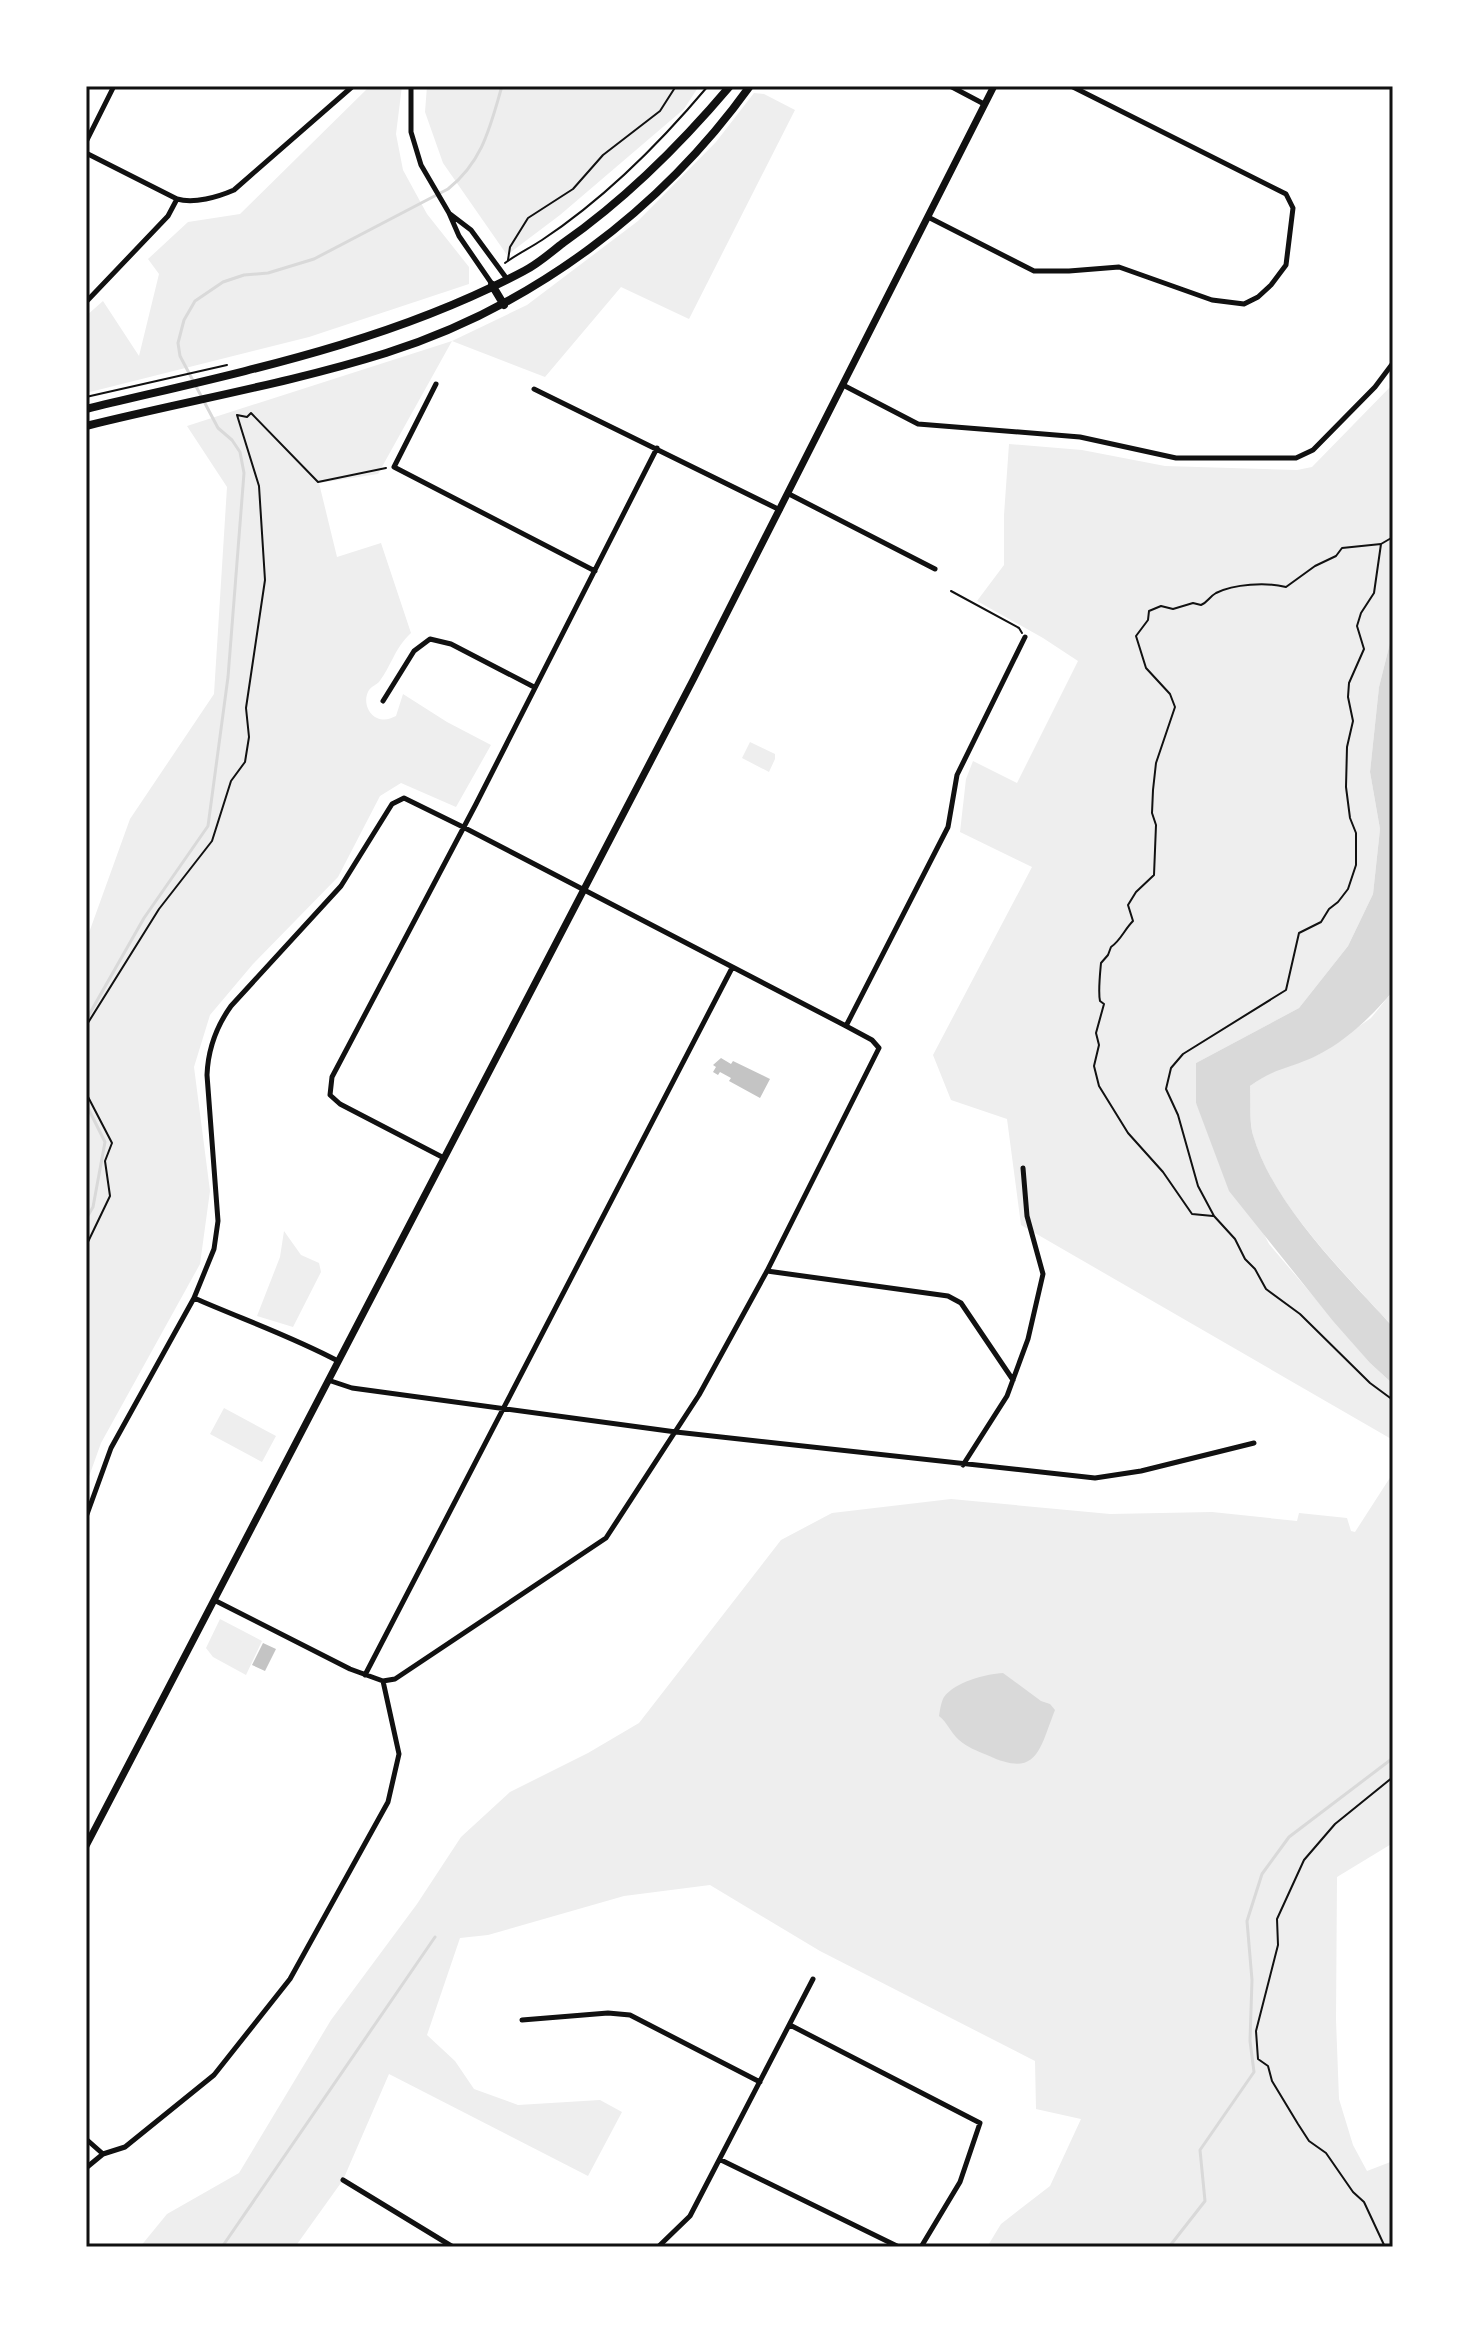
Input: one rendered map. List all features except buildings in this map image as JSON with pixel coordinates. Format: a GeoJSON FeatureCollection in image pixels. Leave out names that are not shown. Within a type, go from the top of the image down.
{"type":"FeatureCollection","features":[{"type":"Feature","properties":{"kind":"main road"},"geometry":{"type":"LineString","coordinates":[[86,409],[235,374],[408,324],[526,270],[581,231],[632,189],[695,127],[730,86]]}},
{"type":"Feature","properties":{"kind":"main road"},"geometry":{"type":"LineString","coordinates":[[86,426],[239,392],[388,352],[504,305],[597,243],[651,198],[695,154],[750,86]]}},
{"type":"Feature","properties":{"kind":"main road"},"geometry":{"type":"LineString","coordinates":[[86,1846],[789,494],[994,86]]}},
{"type":"Feature","properties":{"kind":"main road"},"geometry":{"type":"LineString","coordinates":[[507,279],[518,297]]}},
{"type":"Feature","properties":{"kind":"main road"},"geometry":{"type":"LineString","coordinates":[[492,285],[504,305]]}},
{"type":"Feature","properties":{"kind":"street"},"geometry":{"type":"LineString","coordinates":[[86,142],[114,86]]}},
{"type":"Feature","properties":{"kind":"street"},"geometry":{"type":"LineString","coordinates":[[86,153],[177,199],[184,201],[221,195],[234,190],[353,86]]}},
{"type":"Feature","properties":{"kind":"street"},"geometry":{"type":"LineString","coordinates":[[411,86],[411,132],[428,181],[449,213],[459,236],[492,285]]}},
{"type":"Feature","properties":{"kind":"street"},"geometry":{"type":"LineString","coordinates":[[950,86],[984,104]]}},
{"type":"Feature","properties":{"kind":"street"},"geometry":{"type":"LineString","coordinates":[[928,217],[1034,271],[1119,267],[1212,300],[1244,304],[1271,285],[1286,265],[1293,208],[1286,194],[1071,86]]}},
{"type":"Feature","properties":{"kind":"street"},"geometry":{"type":"LineString","coordinates":[[86,302],[168,216],[177,199]]}},
{"type":"Feature","properties":{"kind":"street"},"geometry":{"type":"LineString","coordinates":[[449,213],[471,230],[507,279]]}},
{"type":"Feature","properties":{"kind":"street"},"geometry":{"type":"LineString","coordinates":[[843,385],[918,424],[1080,437],[1176,458],[1296,458],[1313,450],[1375,387],[1393,363]]}},
{"type":"Feature","properties":{"kind":"street"},"geometry":{"type":"LineString","coordinates":[[436,384],[394,467],[595,571]]}},
{"type":"Feature","properties":{"kind":"street"},"geometry":{"type":"LineString","coordinates":[[534,389],[780,510]]}},
{"type":"Feature","properties":{"kind":"street"},"geometry":{"type":"LineString","coordinates":[[444,1158],[340,1104],[330,1095],[332,1077],[657,448]]}},
{"type":"Feature","properties":{"kind":"street"},"geometry":{"type":"LineString","coordinates":[[789,494],[935,569]]}},
{"type":"Feature","properties":{"kind":"street"},"geometry":{"type":"LineString","coordinates":[[846,1026],[948,827],[957,775],[1025,637]]}},
{"type":"Feature","properties":{"kind":"street"},"geometry":{"type":"LineString","coordinates":[[383,701],[414,651],[430,639],[451,644],[534,687]]}},
{"type":"Feature","properties":{"kind":"street"},"geometry":{"type":"LineString","coordinates":[[86,1517],[111,1448],[194,1298],[214,1249],[218,1221],[207,1075],[208,1057],[219,1022],[341,886],[392,804],[404,798],[463,827],[846,1026],[872,1040],[879,1048],[767,1271],[676,1432],[606,1538],[415,1668],[395,1679],[383,1681],[214,1600]]}},
{"type":"Feature","properties":{"kind":"street"},"geometry":{"type":"LineString","coordinates":[[365,1675],[732,968]]}},
{"type":"Feature","properties":{"kind":"street"},"geometry":{"type":"LineString","coordinates":[[962,1465],[974,1451],[1007,1396],[1028,1339],[1043,1274],[1027,1216],[1023,1168]]}},
{"type":"Feature","properties":{"kind":"street"},"geometry":{"type":"LineString","coordinates":[[767,1271],[948,1296],[961,1303],[1013,1380]]}},
{"type":"Feature","properties":{"kind":"street"},"geometry":{"type":"LineString","coordinates":[[194,1298],[282,1333],[338,1361]]}},
{"type":"Feature","properties":{"kind":"street"},"geometry":{"type":"LineString","coordinates":[[328,1380],[352,1388],[676,1432],[1095,1478],[1141,1471],[1254,1443]]}},
{"type":"Feature","properties":{"kind":"street"},"geometry":{"type":"LineString","coordinates":[[86,2168],[103,2154],[125,2147],[214,2075],[290,1979],[388,1802],[399,1754],[383,1681]]}},
{"type":"Feature","properties":{"kind":"street"},"geometry":{"type":"LineString","coordinates":[[658,2247],[690,2216],[813,1979]]}},
{"type":"Feature","properties":{"kind":"street"},"geometry":{"type":"LineString","coordinates":[[522,2020],[608,2013],[630,2015],[760,2082]]}},
{"type":"Feature","properties":{"kind":"street"},"geometry":{"type":"LineString","coordinates":[[790,2025],[980,2123],[960,2182],[921,2247]]}},
{"type":"Feature","properties":{"kind":"street"},"geometry":{"type":"LineString","coordinates":[[86,2139],[103,2154]]}},
{"type":"Feature","properties":{"kind":"street"},"geometry":{"type":"LineString","coordinates":[[721,2160],[899,2247]]}},
{"type":"Feature","properties":{"kind":"street"},"geometry":{"type":"LineString","coordinates":[[343,2180],[453,2247]]}},
{"type":"Feature","properties":{"kind":"path"},"geometry":{"type":"LineString","coordinates":[[676,86],[660,111],[603,155],[573,189],[528,218],[510,247],[507,261],[542,240],[592,202],[668,134],[708,86]]}},
{"type":"Feature","properties":{"kind":"path"},"geometry":{"type":"LineString","coordinates":[[86,397],[234,364]]}},
{"type":"Feature","properties":{"kind":"path"},"geometry":{"type":"LineString","coordinates":[[86,1026],[159,909],[187,869],[212,841],[231,781],[245,762],[249,737],[246,708],[265,580],[259,486],[237,415],[247,417],[251,413],[318,482],[394,467]]}},
{"type":"Feature","properties":{"kind":"path"},"geometry":{"type":"LineString","coordinates":[[1214,1216],[1192,1214],[1163,1172],[1128,1133],[1099,1086],[1095,1073],[1099,1045],[1096,1033],[1104,1004],[1098,991],[1102,982],[1101,963],[1133,921],[1128,905],[1136,892],[1154,875],[1156,825],[1152,813],[1156,763],[1175,707],[1170,694],[1146,668],[1136,636],[1148,620],[1149,611],[1154,608],[1173,609],[1193,603],[1201,605],[1217,593],[1242,584],[1286,587],[1315,566],[1336,556],[1342,548],[1384,543],[1393,537]]}},
{"type":"Feature","properties":{"kind":"path"},"geometry":{"type":"LineString","coordinates":[[1384,543],[1374,593],[1357,626],[1364,649],[1349,683],[1348,697],[1353,721],[1347,747],[1346,787],[1358,851],[1348,889],[1321,922],[1299,933],[1286,990],[1183,1054],[1171,1068],[1166,1089],[1178,1115],[1198,1186],[1214,1216],[1227,1229],[1266,1289],[1300,1314],[1370,1383],[1393,1400]]}},
{"type":"Feature","properties":{"kind":"path"},"geometry":{"type":"LineString","coordinates":[[951,591],[1019,628],[1025,637]]}},
{"type":"Feature","properties":{"kind":"path"},"geometry":{"type":"LineString","coordinates":[[86,1093],[112,1143],[105,1161],[110,1196],[86,1246]]}},
{"type":"Feature","properties":{"kind":"path"},"geometry":{"type":"LineString","coordinates":[[1385,2247],[1364,2202],[1353,2192],[1326,2153],[1309,2141],[1272,2081],[1268,2066],[1258,2059],[1256,2031],[1278,1945],[1277,1919],[1304,1860],[1335,1824],[1393,1777]]}},
{"type":"Feature","properties":{"kind":"shaded area"},"geometry":{"type":"Polygon","coordinates":[[[370,86],[402,86],[396,134],[403,170],[427,214],[469,267],[469,284],[309,337],[86,393],[86,316],[103,301],[139,356],[159,274],[148,259],[188,222],[240,214],[370,86]]]}},
{"type":"Feature","properties":{"kind":"shaded area"},"geometry":{"type":"Polygon","coordinates":[[[427,86],[699,86],[684,109],[560,215],[507,255],[443,163],[425,112],[427,86]]]}},
{"type":"Feature","properties":{"kind":"shaded area"},"geometry":{"type":"Polygon","coordinates":[[[754,93],[764,94],[795,110],[689,319],[621,287],[545,377],[452,341],[527,305],[638,221],[716,142],[754,93]]]}},
{"type":"Feature","properties":{"kind":"shaded area"},"geometry":{"type":"Polygon","coordinates":[[[452,341],[378,474],[319,483],[337,557],[381,543],[411,633],[379,682],[369,690],[366,698],[368,710],[380,719],[394,717],[403,694],[491,745],[456,807],[401,783],[380,796],[338,877],[253,964],[210,1015],[194,1067],[210,1191],[200,1264],[101,1443],[86,1485],[86,941],[130,819],[214,694],[227,487],[187,426],[452,341]]]}},
{"type":"Feature","properties":{"kind":"shaded area"},"geometry":{"type":"Polygon","coordinates":[[[1393,384],[1393,631],[1379,687],[1370,772],[1380,829],[1373,894],[1348,946],[1299,1008],[1196,1063],[1196,1103],[1269,1244],[1370,1363],[1393,1384],[1393,1440],[1021,1225],[1007,1119],[951,1100],[933,1055],[1032,867],[960,832],[966,779],[973,761],[1017,783],[1078,661],[977,601],[1004,565],[1009,444],[1082,450],[1165,466],[1297,470],[1312,467],[1393,384]]]}},
{"type":"Feature","properties":{"kind":"shaded area"},"geometry":{"type":"Polygon","coordinates":[[[1393,631],[1393,991],[1368,1018],[1339,1042],[1250,1086],[1253,1135],[1277,1187],[1312,1237],[1393,1327],[1393,1384],[1333,1321],[1229,1191],[1196,1103],[1196,1063],[1299,1008],[1348,946],[1373,894],[1380,829],[1370,772],[1379,687],[1393,631]]]}},
{"type":"Feature","properties":{"kind":"shaded area"},"geometry":{"type":"Polygon","coordinates":[[[750,742],[775,754],[769,772],[742,758],[750,742]]]}},
{"type":"Feature","properties":{"kind":"shaded area"},"geometry":{"type":"Polygon","coordinates":[[[1393,991],[1393,1134],[1390,1157],[1393,1165],[1393,1327],[1312,1237],[1276,1187],[1253,1135],[1250,1086],[1272,1071],[1318,1055],[1371,1018],[1393,991]]]}},
{"type":"Feature","properties":{"kind":"shaded area"},"geometry":{"type":"Polygon","coordinates":[[[284,1231],[301,1255],[319,1263],[321,1272],[293,1327],[257,1316],[280,1257],[284,1231]]]}},
{"type":"Feature","properties":{"kind":"shaded area"},"geometry":{"type":"Polygon","coordinates":[[[224,1408],[276,1436],[262,1462],[210,1434],[224,1408]]]}},
{"type":"Feature","properties":{"kind":"shaded area"},"geometry":{"type":"Polygon","coordinates":[[[1393,1473],[1393,1843],[1337,1877],[1336,2020],[1339,2099],[1353,2145],[1367,2171],[1393,2161],[1393,2247],[987,2247],[1001,2224],[1050,2186],[1081,2119],[1036,2109],[1035,2061],[820,1951],[710,1885],[624,1896],[488,1935],[460,1938],[427,2035],[455,2061],[474,2089],[518,2105],[600,2100],[622,2112],[588,2176],[389,2074],[343,2180],[295,2247],[140,2247],[167,2214],[239,2173],[331,2020],[417,1904],[461,1837],[510,1792],[639,1723],[781,1540],[832,1513],[951,1499],[1110,1514],[1212,1512],[1297,1521],[1299,1513],[1347,1518],[1351,1531],[1355,1532],[1393,1473]]]}},
{"type":"Feature","properties":{"kind":"shaded area"},"geometry":{"type":"Polygon","coordinates":[[[220,1619],[262,1641],[246,1675],[213,1657],[206,1648],[220,1619]]]}},
{"type":"Feature","properties":{"kind":"shaded area"},"geometry":{"type":"Polygon","coordinates":[[[1003,1673],[1055,1710],[1040,1748],[1027,1762],[1004,1762],[972,1749],[959,1740],[939,1716],[944,1697],[955,1687],[980,1677],[1003,1673]]]}},
{"type":"Feature","properties":{"kind":"waterway"},"geometry":{"type":"LineString","coordinates":[[86,1020],[144,918],[208,826],[228,677],[244,473],[240,452],[218,428],[180,356],[178,343],[184,320],[195,301],[223,282],[314,259],[448,189],[470,167],[484,142],[502,86]]}},
{"type":"Feature","properties":{"kind":"waterway"},"geometry":{"type":"LineString","coordinates":[[86,1104],[105,1142],[93,1207],[86,1219]]}},
{"type":"Feature","properties":{"kind":"waterway"},"geometry":{"type":"LineString","coordinates":[[1169,2247],[1205,2201],[1200,2150],[1254,2072],[1250,2041],[1252,1980],[1247,1921],[1262,1874],[1289,1837],[1393,1758]]}},
{"type":"Feature","properties":{"kind":"waterway"},"geometry":{"type":"LineString","coordinates":[[222,2247],[435,1937]]}}]}
